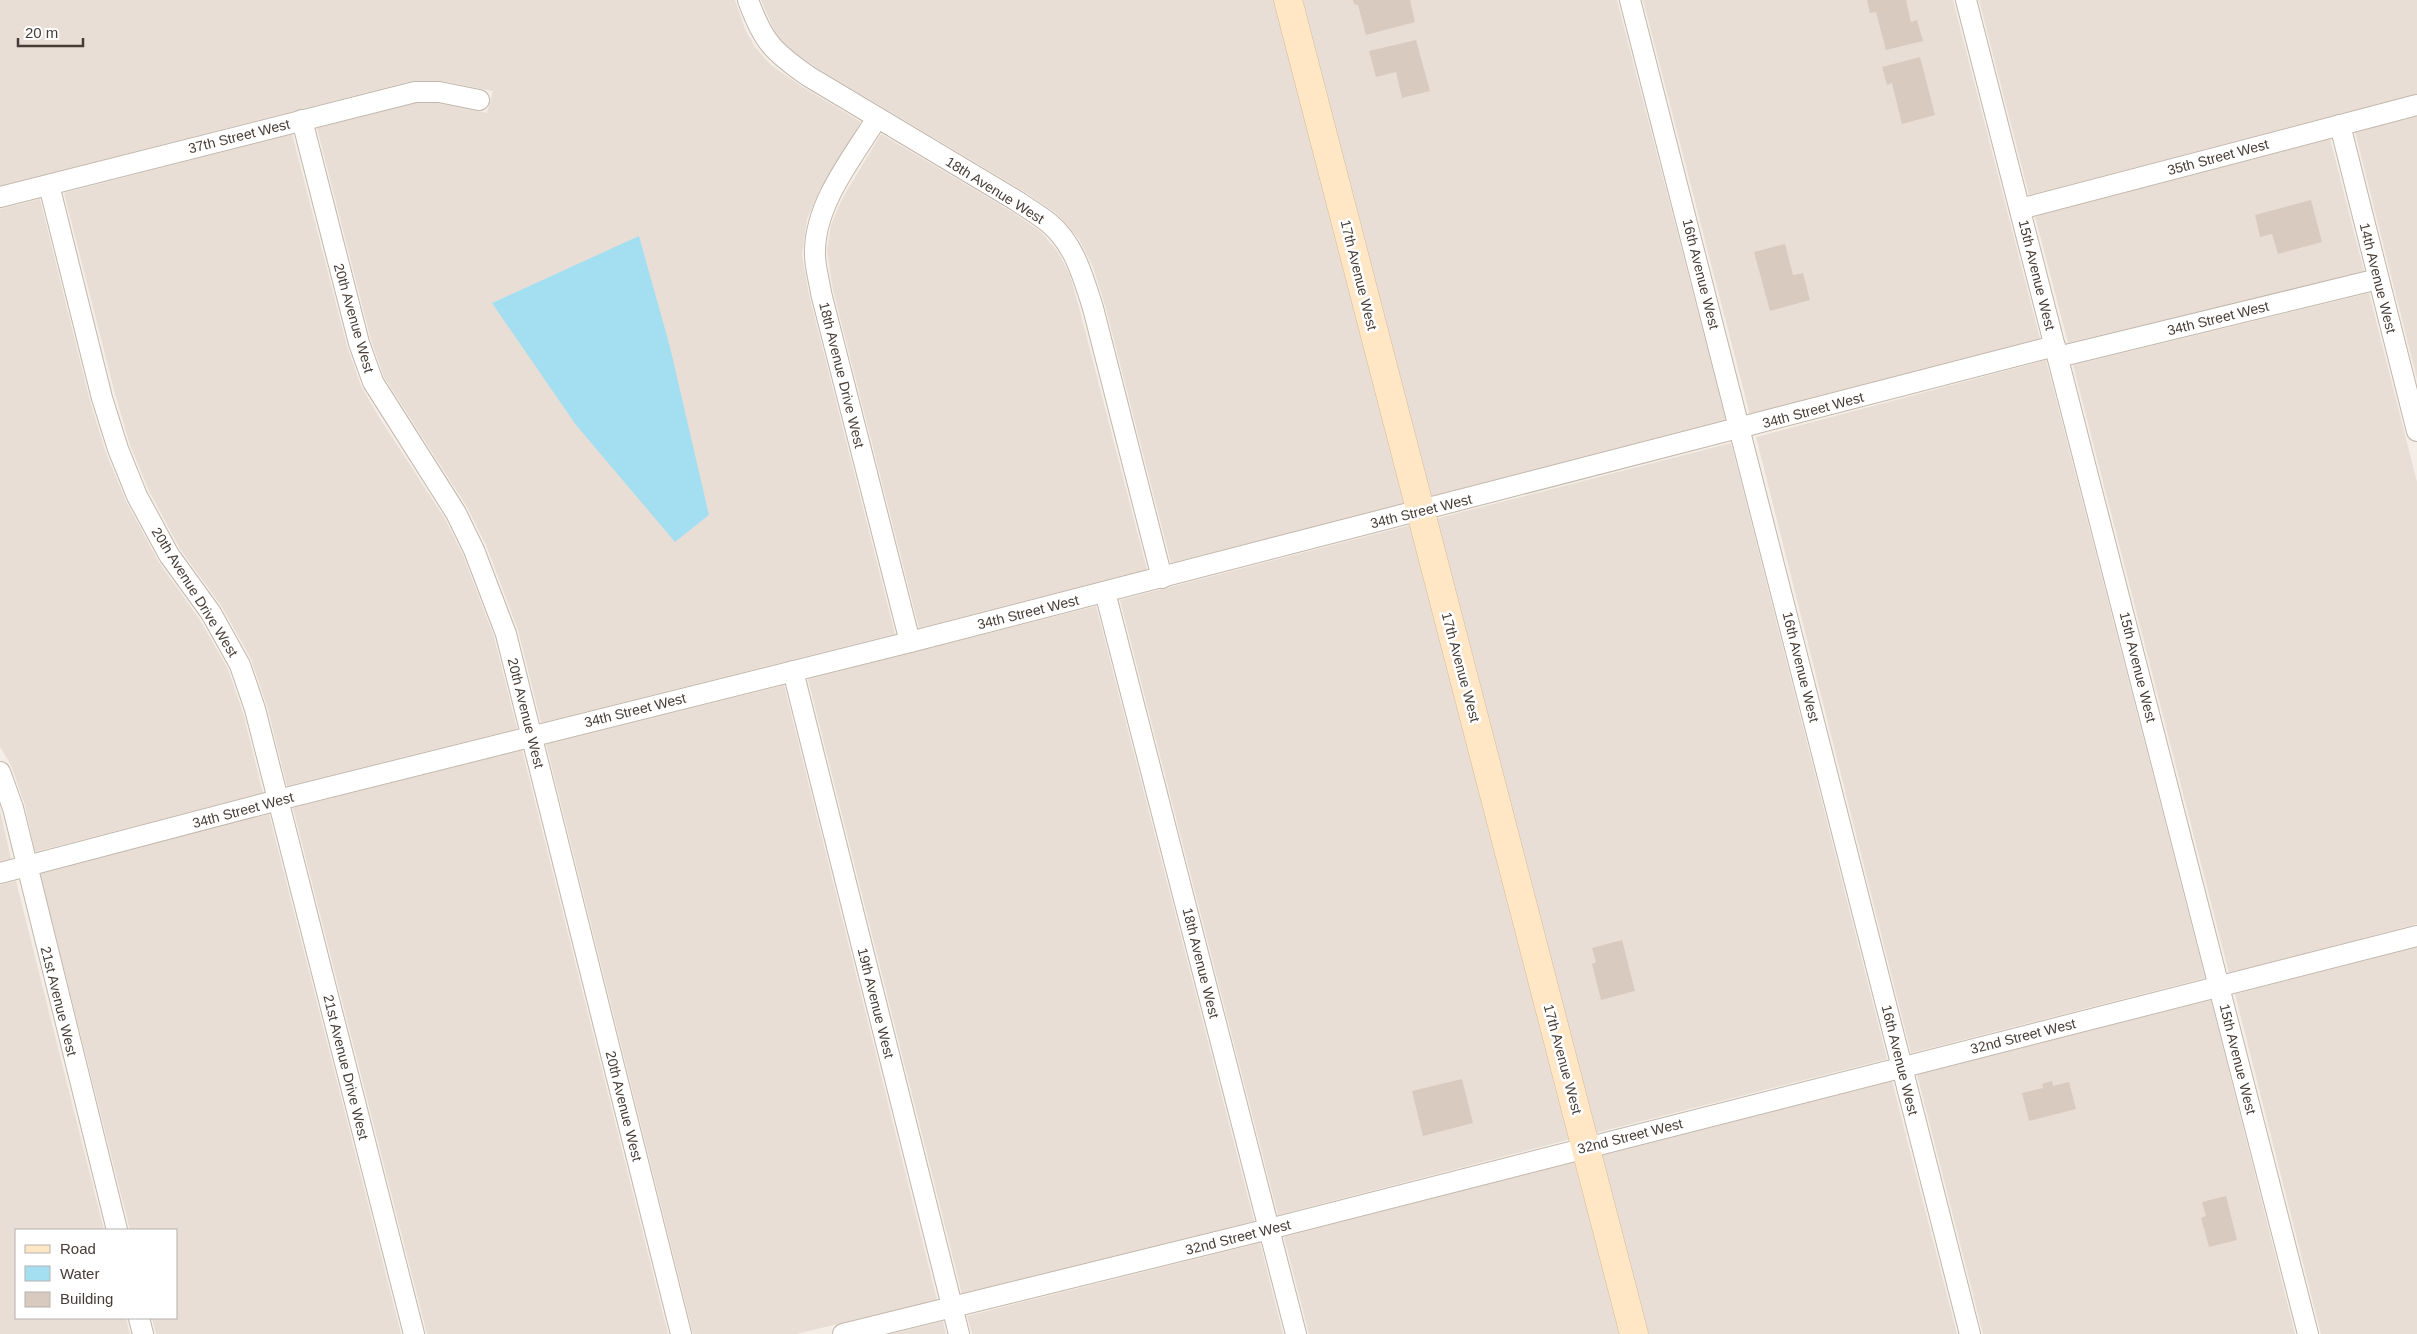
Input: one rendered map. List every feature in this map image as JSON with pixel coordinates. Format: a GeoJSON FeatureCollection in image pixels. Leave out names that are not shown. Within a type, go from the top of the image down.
{"type":"FeatureCollection","features":[{"type":"Feature","properties":{"kind":"street","name":"18th Avenue West"},"geometry":{"type":"LineString","coordinates":[[748,0],[761,32],[779,56],[808,76],[1017,201],[1049,223],[1069,246],[1082,271],[1093,308],[1162,578]]}},
{"type":"Feature","properties":{"kind":"street","name":"17th Avenue West"},"geometry":{"type":"LineString","coordinates":[[1288,0],[1634,1334]]}},
{"type":"Feature","properties":{"kind":"street","name":"16th Avenue West"},"geometry":{"type":"LineString","coordinates":[[1630,0],[1741,429],[1970,1334]]}},
{"type":"Feature","properties":{"kind":"street","name":"15th Avenue West"},"geometry":{"type":"LineString","coordinates":[[1966,0],[2308,1334]]}},
{"type":"Feature","properties":{"kind":"street","name":"37th Street West"},"geometry":{"type":"LineString","coordinates":[[0,197],[415,92],[439,92],[479,100]]}},
{"type":"Feature","properties":{"kind":"street","name":"35th Street West"},"geometry":{"type":"LineString","coordinates":[[2020,209],[2417,105]]}},
{"type":"Feature","properties":{"kind":"street","name":"18th Avenue Drive West"},"geometry":{"type":"LineString","coordinates":[[877,118],[830,195],[819,222],[814,252],[821,293],[910,642]]}},
{"type":"Feature","properties":{"kind":"street","name":"20th Avenue West"},"geometry":{"type":"LineString","coordinates":[[302,120],[359,343],[372,382],[456,513],[474,550],[506,634],[681,1334]]}},
{"type":"Feature","properties":{"kind":"street","name":"14th Avenue West"},"geometry":{"type":"LineString","coordinates":[[2340,125],[2417,431]]}},
{"type":"Feature","properties":{"kind":"street","name":"20th Avenue Drive West"},"geometry":{"type":"LineString","coordinates":[[50,185],[102,398],[118,449],[137,496],[169,555],[211,613],[240,665],[255,709],[278,800]]}},
{"type":"Feature","properties":{"kind":"street","name":"34th Street West"},"geometry":{"type":"LineString","coordinates":[[0,873],[278,800],[910,642],[1741,429],[2057,352],[2378,279]]}},
{"type":"Feature","properties":{"kind":"street","name":"18th Avenue West"},"geometry":{"type":"LineString","coordinates":[[1105,592],[1296,1334]]}},
{"type":"Feature","properties":{"kind":"street","name":"19th Avenue West"},"geometry":{"type":"LineString","coordinates":[[793,671],[959,1334]]}},
{"type":"Feature","properties":{"kind":"street","name":"21st Avenue West"},"geometry":{"type":"LineString","coordinates":[[0,772],[13,808],[25,866],[117,1229]]}},
{"type":"Feature","properties":{"kind":"street","name":"21st Avenue Drive West"},"geometry":{"type":"LineString","coordinates":[[278,800],[414,1334]]}},
{"type":"Feature","properties":{"kind":"street","name":"32nd Street West"},"geometry":{"type":"LineString","coordinates":[[843,1334],[1269,1229],[2417,936]]}},
{"type":"Feature","properties":{"kind":"street"},"geometry":{"type":"LineString","coordinates":[[139,1319],[143,1334]]}},
{"type":"Feature","properties":{"kind":"shaded area"},"geometry":{"type":"Polygon","coordinates":[[[0,0],[735,0],[745,29],[755,47],[771,65],[801,86],[861,122],[820,190],[807,219],[802,255],[809,295],[895,634],[541,723],[518,630],[486,545],[467,507],[384,377],[371,340],[317,128],[416,103],[437,103],[487,113],[493,91],[442,81],[412,81],[0,186],[0,0]],[[639,237],[492,303],[675,541],[709,515],[639,237]]]}},
{"type":"Feature","properties":{"kind":"shaded area"},"geometry":{"type":"Polygon","coordinates":[[[761,0],[1276,0],[1405,504],[1171,563],[1105,305],[1093,267],[1079,239],[1057,214],[1025,192],[815,67],[788,48],[776,34],[761,0]]]}},
{"type":"Feature","properties":{"kind":"shaded area"},"geometry":{"type":"Polygon","coordinates":[[[1301,0],[1617,0],[1726,421],[1429,497],[1301,0]]]}},
{"type":"Feature","properties":{"kind":"shaded area"},"geometry":{"type":"Polygon","coordinates":[[[1643,0],[1953,0],[2040,339],[1750,415],[1643,0]]]}},
{"type":"Feature","properties":{"kind":"shaded area"},"geometry":{"type":"Polygon","coordinates":[[[1979,0],[2417,0],[2417,94],[2029,195],[1979,0]]]}},
{"type":"Feature","properties":{"kind":"shaded area"},"geometry":{"type":"Polygon","coordinates":[[[2417,116],[2417,379],[2355,132],[2417,116]]]}},
{"type":"Feature","properties":{"kind":"shaded area"},"geometry":{"type":"Polygon","coordinates":[[[292,134],[347,346],[361,386],[445,519],[463,555],[494,637],[517,729],[287,786],[267,706],[251,659],[222,607],[180,549],[149,491],[130,445],[115,394],[64,193],[292,134]]]}},
{"type":"Feature","properties":{"kind":"shaded area"},"geometry":{"type":"Polygon","coordinates":[[[881,134],[1009,210],[1040,231],[1058,252],[1070,275],[1147,570],[919,628],[833,290],[827,251],[831,225],[842,199],[881,134]]]}},
{"type":"Feature","properties":{"kind":"shaded area"},"geometry":{"type":"Polygon","coordinates":[[[2330,139],[2364,271],[2068,343],[2035,216],[2330,139]]]}},
{"type":"Feature","properties":{"kind":"shaded area"},"geometry":{"type":"Polygon","coordinates":[[[40,199],[90,401],[106,453],[126,501],[158,561],[200,620],[228,669],[243,713],[263,793],[35,852],[25,805],[11,765],[0,747],[0,209],[40,199]]]}},
{"type":"Feature","properties":{"kind":"shaded area"},"geometry":{"type":"Polygon","coordinates":[[[2369,293],[2417,482],[2417,924],[2229,973],[2073,365],[2369,293]]]}},
{"type":"Feature","properties":{"kind":"shaded area"},"geometry":{"type":"Polygon","coordinates":[[[2046,360],[2205,978],[1911,1053],[1756,437],[2046,360]]]}},
{"type":"Feature","properties":{"kind":"shaded area"},"geometry":{"type":"Polygon","coordinates":[[[1731,443],[1887,1059],[1595,1133],[1435,519],[1731,443]]]}},
{"type":"Feature","properties":{"kind":"shaded area"},"geometry":{"type":"Polygon","coordinates":[[[1411,525],[1571,1139],[1278,1215],[1120,600],[1411,525]]]}},
{"type":"Feature","properties":{"kind":"shaded area"},"geometry":{"type":"Polygon","coordinates":[[[1096,606],[1254,1221],[962,1294],[808,679],[1096,606]]]}},
{"type":"Feature","properties":{"kind":"shaded area"},"geometry":{"type":"Polygon","coordinates":[[[784,685],[937,1300],[796,1334],[693,1334],[546,744],[784,685]]]}},
{"type":"Feature","properties":{"kind":"shaded area"},"geometry":{"type":"Polygon","coordinates":[[[522,750],[668,1334],[427,1334],[293,808],[522,750]]]}},
{"type":"Feature","properties":{"kind":"shaded area"},"geometry":{"type":"Polygon","coordinates":[[[0,810],[11,859],[0,862],[0,810]]]}},
{"type":"Feature","properties":{"kind":"shaded area"},"geometry":{"type":"Polygon","coordinates":[[[269,814],[401,1334],[156,1334],[152,1319],[178,1319],[178,1229],[130,1229],[40,874],[269,814]]]}},
{"type":"Feature","properties":{"kind":"shaded area"},"geometry":{"type":"Polygon","coordinates":[[[16,881],[104,1229],[15,1229],[15,1319],[126,1319],[130,1334],[0,1334],[0,885],[16,881]]]}},
{"type":"Feature","properties":{"kind":"shaded area"},"geometry":{"type":"Polygon","coordinates":[[[2417,947],[2417,1334],[2321,1334],[2235,994],[2417,947]]]}},
{"type":"Feature","properties":{"kind":"shaded area"},"geometry":{"type":"Polygon","coordinates":[[[2211,1000],[2295,1334],[1983,1334],[1917,1074],[2211,1000]]]}},
{"type":"Feature","properties":{"kind":"shaded area"},"geometry":{"type":"Polygon","coordinates":[[[1892,1081],[1957,1334],[1646,1334],[1601,1155],[1892,1081]]]}},
{"type":"Feature","properties":{"kind":"shaded area"},"geometry":{"type":"Polygon","coordinates":[[[1576,1161],[1621,1334],[1309,1334],[1284,1237],[1576,1161]]]}},
{"type":"Feature","properties":{"kind":"shaded area"},"geometry":{"type":"Polygon","coordinates":[[[1260,1243],[1283,1334],[972,1334],[967,1316],[1260,1243]]]}},
{"type":"Feature","properties":{"kind":"shaded area"},"geometry":{"type":"Polygon","coordinates":[[[943,1321],[946,1334],[891,1334],[943,1321]]]}},
{"type":"Feature","properties":{"kind":"water"},"geometry":{"type":"Polygon","coordinates":[[[639,236],[670,347],[709,515],[675,542],[576,425],[492,303],[639,236]]]}},
{"type":"Feature","properties":{"kind":"building"},"geometry":{"type":"Polygon","coordinates":[[[1353,0],[1410,0],[1415,22],[1366,35],[1358,5],[1354,4],[1353,0]]]}},
{"type":"Feature","properties":{"kind":"building"},"geometry":{"type":"Polygon","coordinates":[[[1867,0],[1906,0],[1911,22],[1917,20],[1923,41],[1886,50],[1876,12],[1870,13],[1867,0]]]}},
{"type":"Feature","properties":{"kind":"building"},"geometry":{"type":"Polygon","coordinates":[[[1416,40],[1430,91],[1402,98],[1396,72],[1376,77],[1369,51],[1416,40]]]}},
{"type":"Feature","properties":{"kind":"building"},"geometry":{"type":"Polygon","coordinates":[[[1920,57],[1935,115],[1902,124],[1892,83],[1887,85],[1882,67],[1920,57]]]}},
{"type":"Feature","properties":{"kind":"building"},"geometry":{"type":"Polygon","coordinates":[[[2311,200],[2322,242],[2278,254],[2272,234],[2260,237],[2255,215],[2311,200]]]}},
{"type":"Feature","properties":{"kind":"building"},"geometry":{"type":"Polygon","coordinates":[[[1785,244],[1793,275],[1803,273],[1810,300],[1770,311],[1754,252],[1785,244]]]}},
{"type":"Feature","properties":{"kind":"building"},"geometry":{"type":"Polygon","coordinates":[[[1622,940],[1635,991],[1601,1000],[1592,964],[1596,962],[1592,948],[1622,940]]]}},
{"type":"Feature","properties":{"kind":"building"},"geometry":{"type":"Polygon","coordinates":[[[1462,1079],[1473,1123],[1423,1136],[1412,1091],[1462,1079]]]}},
{"type":"Feature","properties":{"kind":"building"},"geometry":{"type":"Polygon","coordinates":[[[2052,1081],[2053,1086],[2069,1082],[2076,1109],[2029,1121],[2022,1093],[2043,1088],[2042,1084],[2052,1081]]]}},
{"type":"Feature","properties":{"kind":"building"},"geometry":{"type":"Polygon","coordinates":[[[2226,1196],[2237,1240],[2209,1247],[2201,1218],[2206,1216],[2202,1202],[2226,1196]]]}}]}
